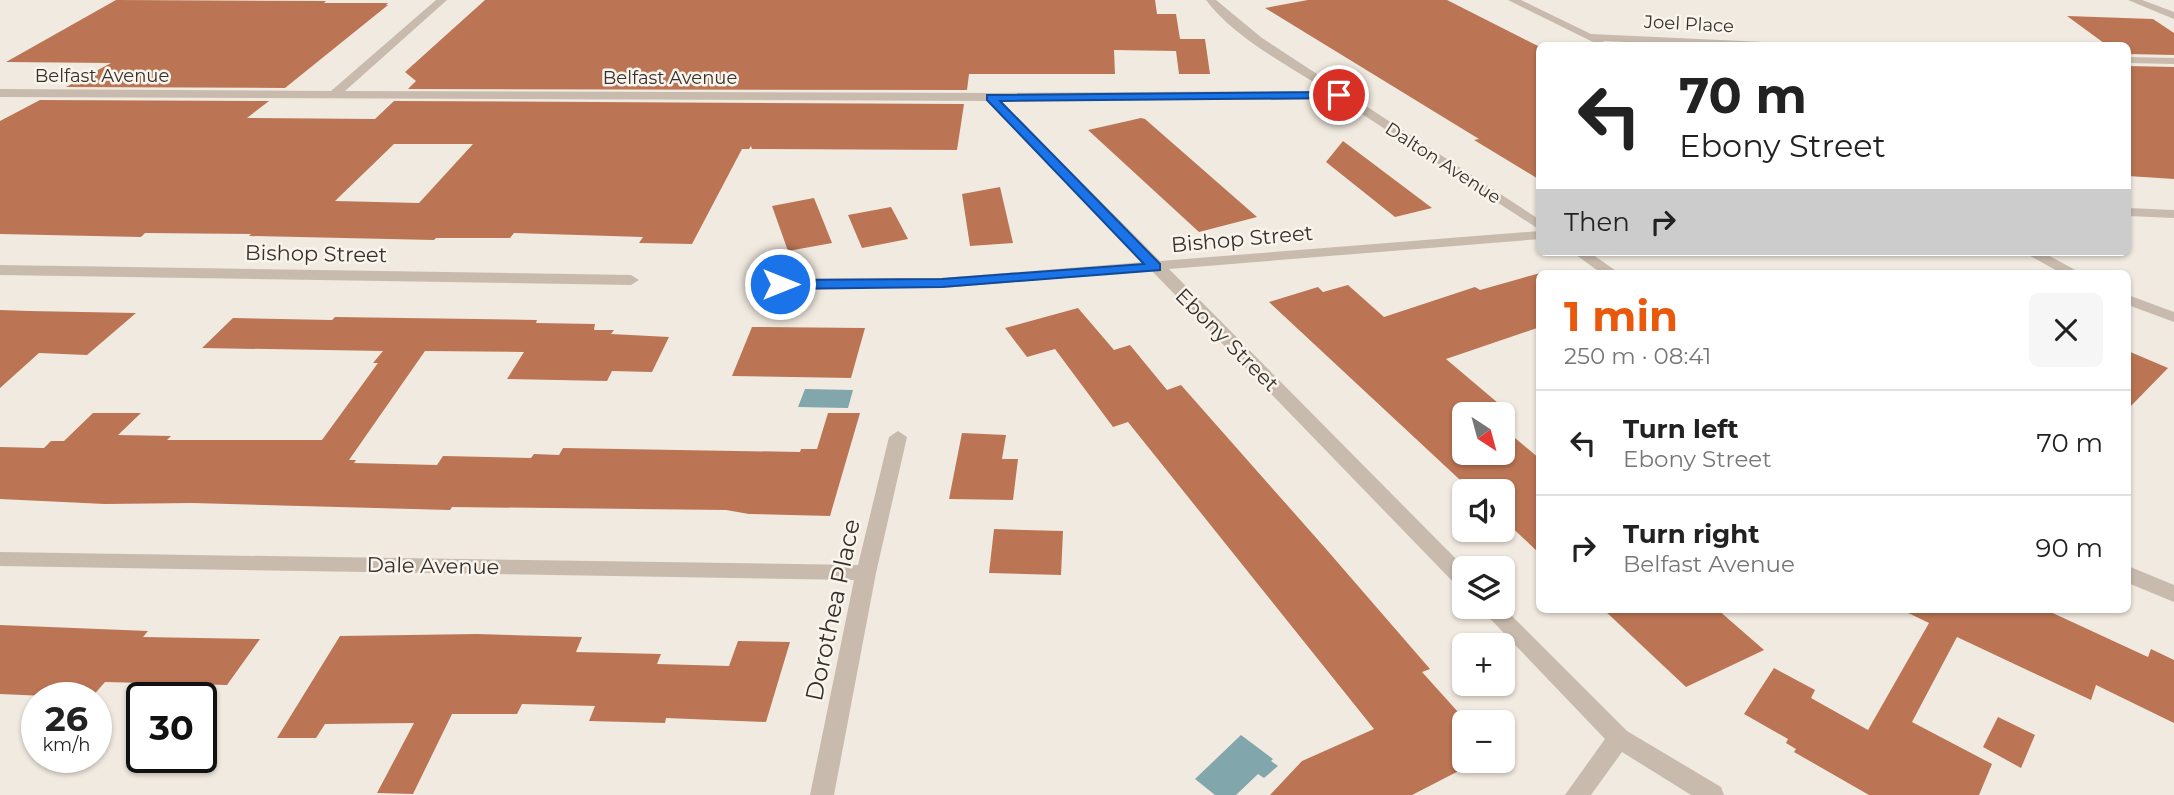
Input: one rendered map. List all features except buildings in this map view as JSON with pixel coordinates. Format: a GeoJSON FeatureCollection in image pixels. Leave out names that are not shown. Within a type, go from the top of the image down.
{"type":"FeatureCollection","features":[{"type":"Feature","properties":{"kind":"street"},"geometry":{"type":"LineString","coordinates":[[334,93],[442,0]]}},
{"type":"Feature","properties":{"kind":"street","name":"Dalton Avenue"},"geometry":{"type":"LineString","coordinates":[[1211,0],[1219,10],[1258,40],[1536,223]]}},
{"type":"Feature","properties":{"kind":"street"},"geometry":{"type":"LineString","coordinates":[[1513,0],[1598,42]]}},
{"type":"Feature","properties":{"kind":"street"},"geometry":{"type":"LineString","coordinates":[[2133,0],[2174,16]]}},
{"type":"Feature","properties":{"kind":"street","name":"Joel Place"},"geometry":{"type":"LineString","coordinates":[[1589,37],[1699,42]]}},
{"type":"Feature","properties":{"kind":"street"},"geometry":{"type":"LineString","coordinates":[[2131,60],[2174,61]]}},
{"type":"Feature","properties":{"kind":"street","name":"Belfast Avenue"},"geometry":{"type":"LineString","coordinates":[[0,93],[991,97],[1339,95]]}},
{"type":"Feature","properties":{"kind":"street","name":"Ebony Street"},"geometry":{"type":"LineString","coordinates":[[991,97],[1452,568]]}},
{"type":"Feature","properties":{"kind":"street"},"geometry":{"type":"LineString","coordinates":[[2131,212],[2174,214]]}},
{"type":"Feature","properties":{"kind":"street","name":"Bishop Street"},"geometry":{"type":"LineString","coordinates":[[780,284],[942,283],[1536,235]]}},
{"type":"Feature","properties":{"kind":"street"},"geometry":{"type":"LineString","coordinates":[[1585,256],[1606,270]]}},
{"type":"Feature","properties":{"kind":"street"},"geometry":{"type":"LineString","coordinates":[[2038,256],[2067,270]]}},
{"type":"Feature","properties":{"kind":"street","name":"Bishop Street"},"geometry":{"type":"LineString","coordinates":[[0,270],[631,280]]}},
{"type":"Feature","properties":{"kind":"street"},"geometry":{"type":"LineString","coordinates":[[2131,301],[2174,317]]}},
{"type":"Feature","properties":{"kind":"street","name":"Dorothea Place"},"geometry":{"type":"LineString","coordinates":[[822,795],[866,573],[898,437]]}},
{"type":"Feature","properties":{"kind":"street","name":"Dale Avenue"},"geometry":{"type":"LineString","coordinates":[[0,559],[866,573]]}},
{"type":"Feature","properties":{"kind":"street"},"geometry":{"type":"LineString","coordinates":[[2131,575],[2174,594]]}},
{"type":"Feature","properties":{"kind":"street"},"geometry":{"type":"LineString","coordinates":[[1502,619],[1619,738],[1712,795]]}},
{"type":"Feature","properties":{"kind":"street"},"geometry":{"type":"LineString","coordinates":[[1577,795],[1619,738]]}},
{"type":"Feature","properties":{"kind":"water"},"geometry":{"type":"Polygon","coordinates":[[[805,389],[853,390],[848,408],[798,407],[805,389]]]}},
{"type":"Feature","properties":{"kind":"water"},"geometry":{"type":"Polygon","coordinates":[[[1241,735],[1273,759],[1271,761],[1278,766],[1264,778],[1258,774],[1236,795],[1215,795],[1195,779],[1241,735]]]}},
{"type":"Feature","properties":{"kind":"route"},"geometry":{"type":"LineString","coordinates":[[780,284],[942,283],[1155,267],[991,97],[1339,95]]}}]}
